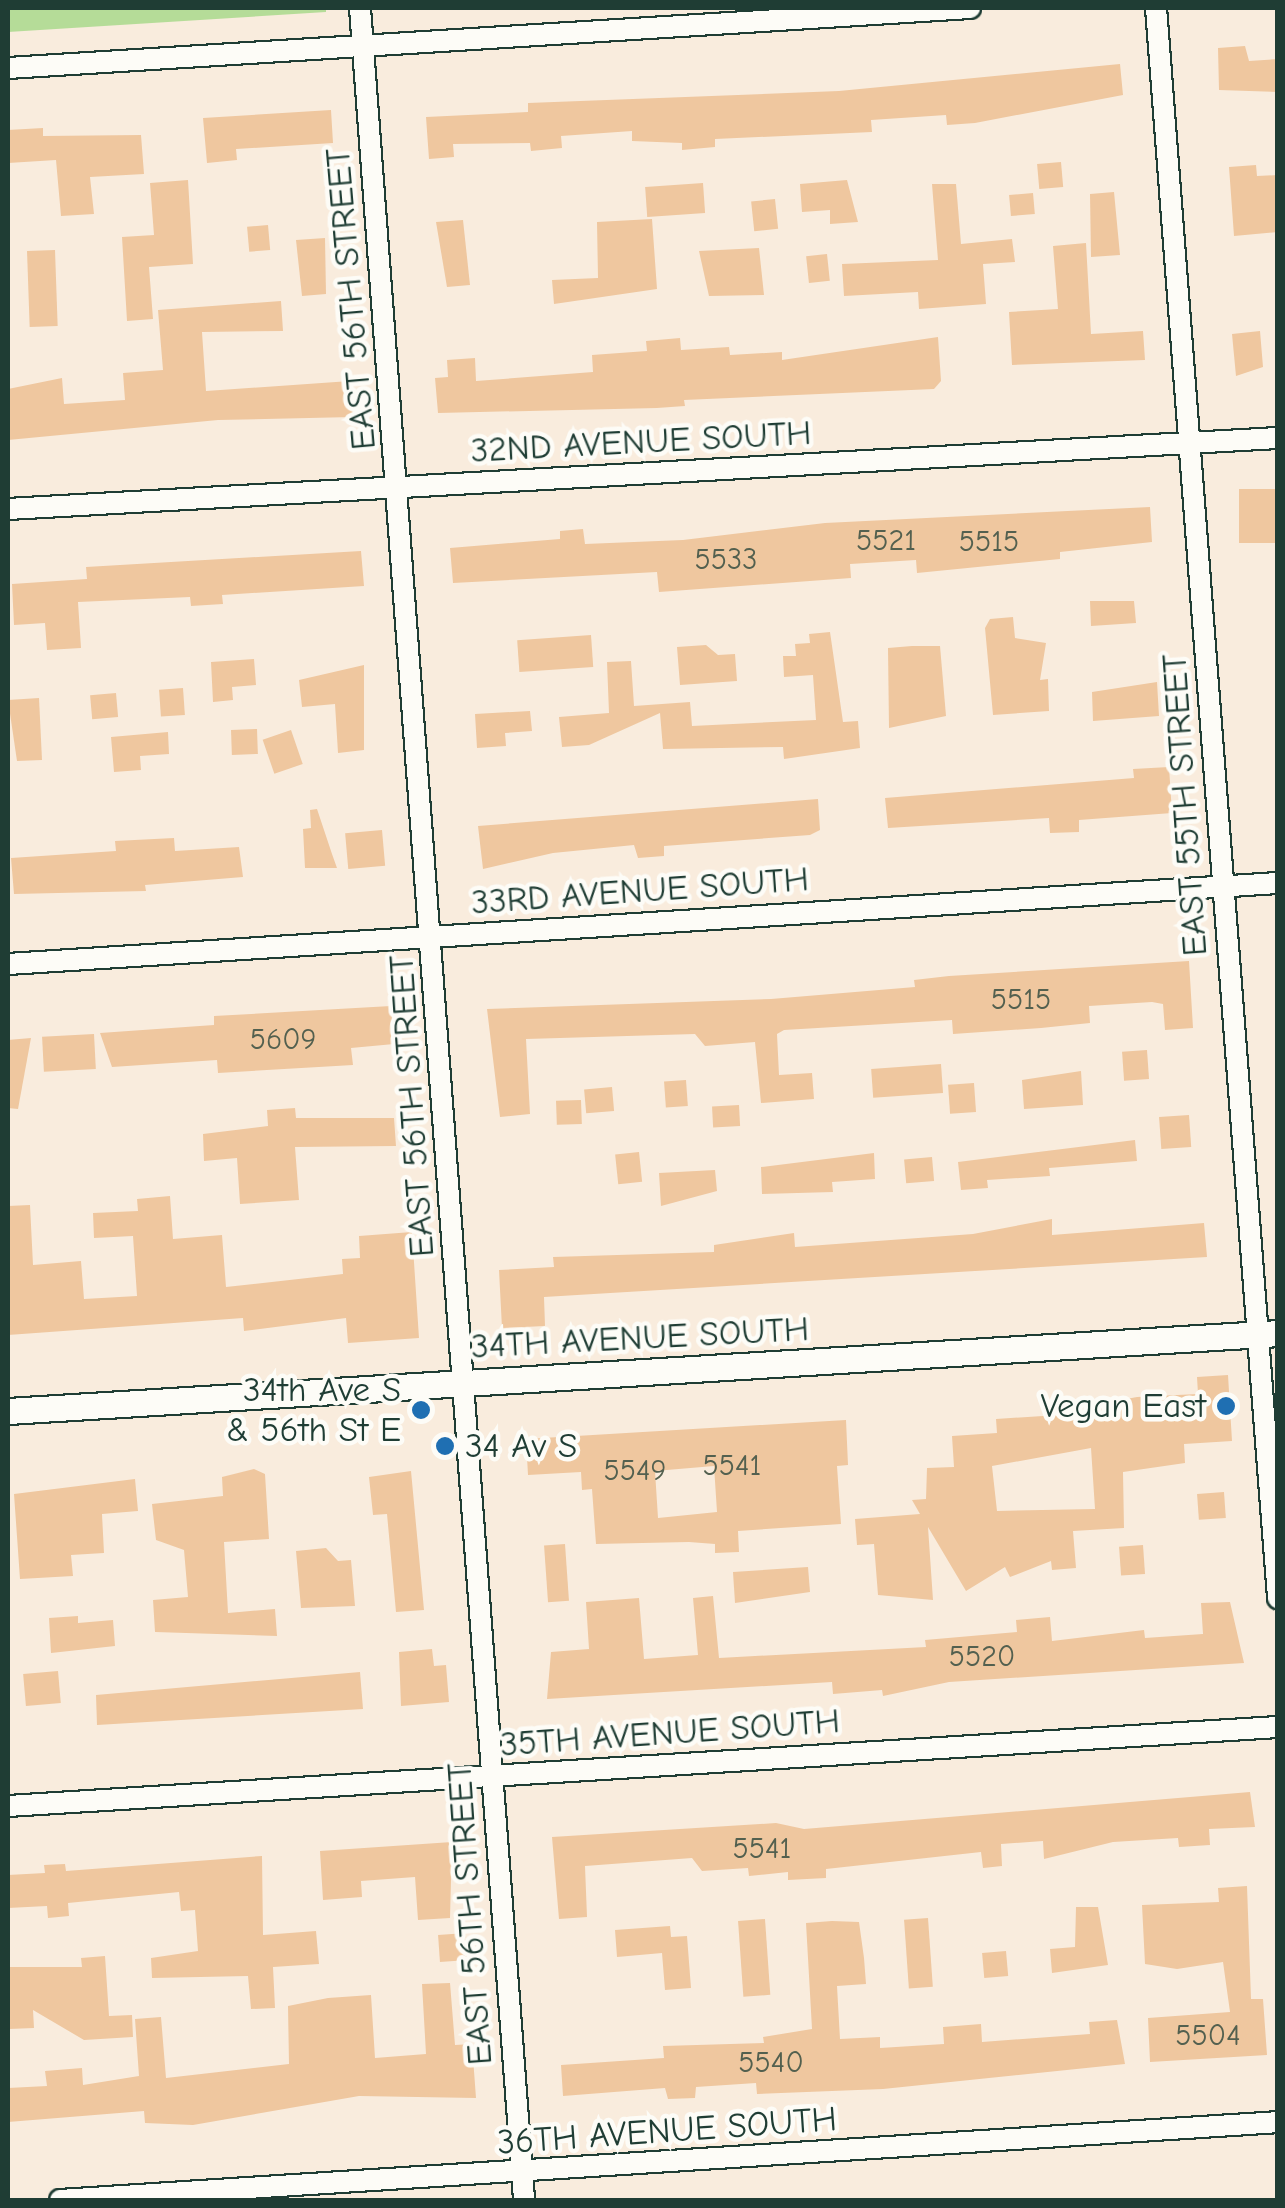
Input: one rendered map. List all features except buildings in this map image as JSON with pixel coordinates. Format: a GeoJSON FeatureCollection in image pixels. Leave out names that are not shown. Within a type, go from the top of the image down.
{"type":"FeatureCollection","features":[{"type":"Feature","properties":{"kind":"street","name":"EAST 56TH STREET"},"geometry":{"type":"LineString","coordinates":[[360,8],[524,2200]]}},
{"type":"Feature","properties":{"kind":"street"},"geometry":{"type":"LineString","coordinates":[[8,68],[970,8]]}},
{"type":"Feature","properties":{"kind":"street","name":"EAST 55TH STREET"},"geometry":{"type":"LineString","coordinates":[[1156,8],[1224,886],[1268,1334],[1278,1598]]}},
{"type":"Feature","properties":{"kind":"street","name":"32ND AVENUE SOUTH"},"geometry":{"type":"LineString","coordinates":[[8,509],[1278,438]]}},
{"type":"Feature","properties":{"kind":"street","name":"33RD AVENUE SOUTH"},"geometry":{"type":"LineString","coordinates":[[8,964],[1278,883]]}},
{"type":"Feature","properties":{"kind":"street","name":"34TH AVENUE SOUTH"},"geometry":{"type":"LineString","coordinates":[[8,1411],[1268,1334]]}},
{"type":"Feature","properties":{"kind":"street","name":"35TH AVENUE SOUTH"},"geometry":{"type":"LineString","coordinates":[[8,1806],[1278,1728]]}},
{"type":"Feature","properties":{"kind":"street","name":"36TH AVENUE SOUTH"},"geometry":{"type":"LineString","coordinates":[[60,2200],[522,2174],[1278,2122]]}},
{"type":"Feature","properties":{"kind":"green space"},"geometry":{"type":"Polygon","coordinates":[[[8,8],[326,8],[326,12],[8,32],[8,8]]]}},
{"type":"Feature","properties":{"kind":"place","name":"Vegan East"},"geometry":{"type":"Point","coordinates":[1226,1406]}},
{"type":"Feature","properties":{"kind":"place","name":"34th Ave S & 56th St E"},"geometry":{"type":"Point","coordinates":[421,1410]}},
{"type":"Feature","properties":{"kind":"place","name":"34 Av S"},"geometry":{"type":"Point","coordinates":[445,1446]}}]}
